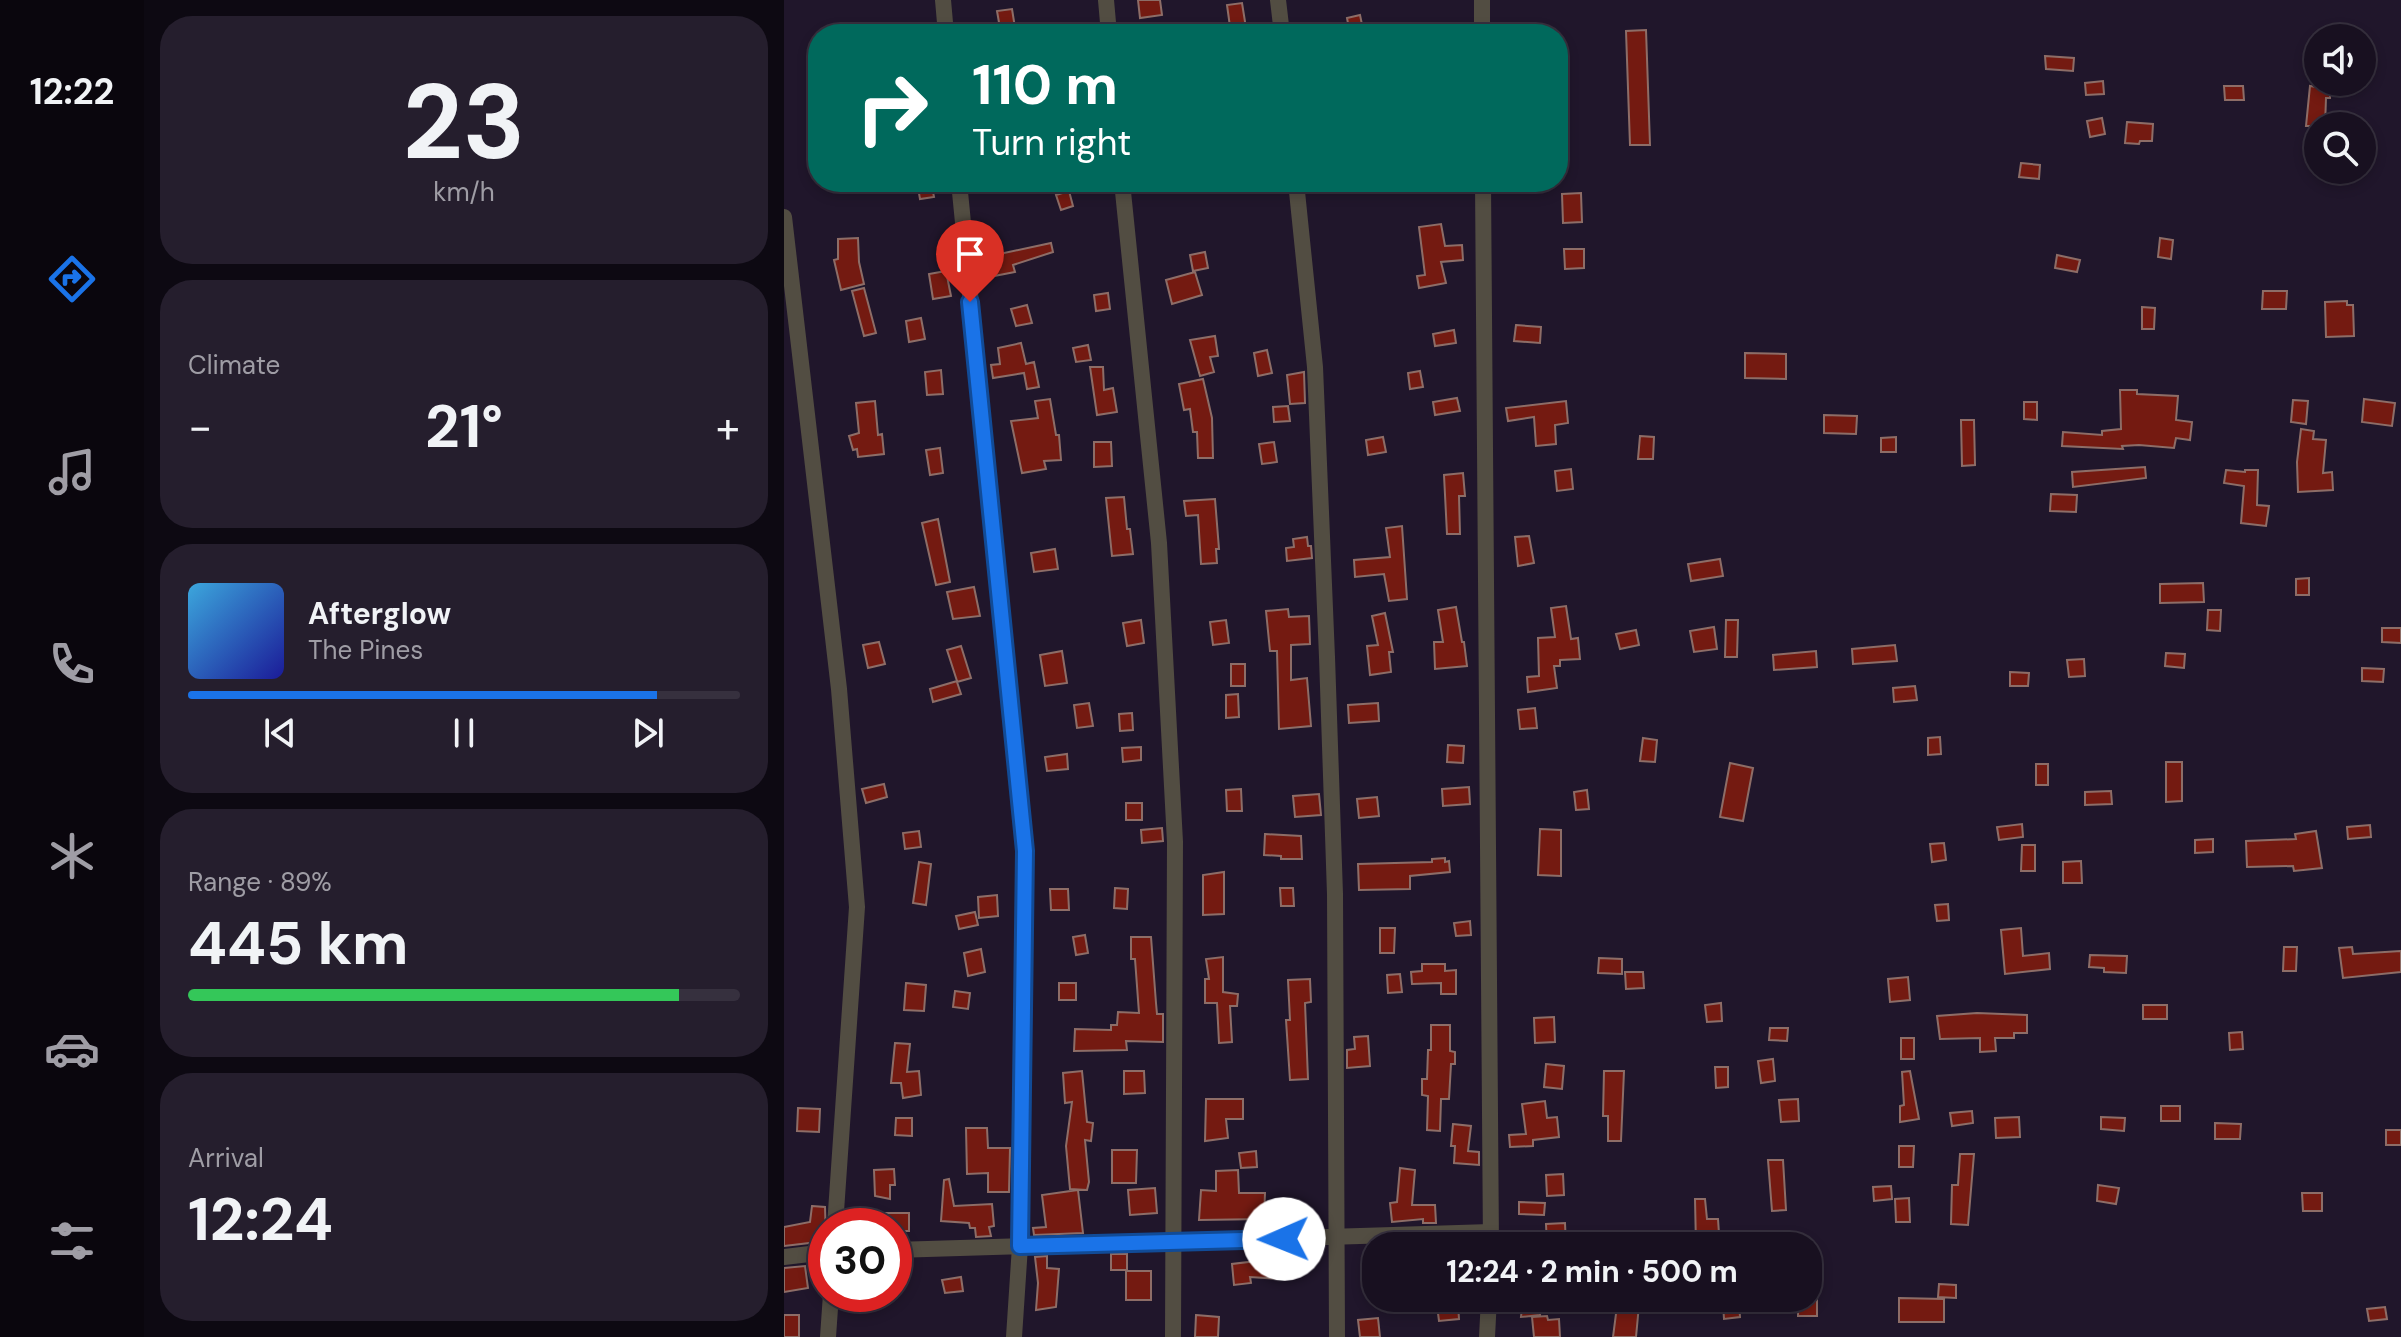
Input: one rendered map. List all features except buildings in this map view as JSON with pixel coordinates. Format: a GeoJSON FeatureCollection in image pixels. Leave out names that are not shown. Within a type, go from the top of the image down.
{"type":"FeatureCollection","features":[{"type":"Feature","properties":{"kind":"street"},"geometry":{"type":"LineString","coordinates":[[943,0],[945,24]]}},
{"type":"Feature","properties":{"kind":"street"},"geometry":{"type":"LineString","coordinates":[[1106,0],[1108,24]]}},
{"type":"Feature","properties":{"kind":"street"},"geometry":{"type":"LineString","coordinates":[[1278,0],[1281,24]]}},
{"type":"Feature","properties":{"kind":"street"},"geometry":{"type":"LineString","coordinates":[[1482,0],[1482,24]]}},
{"type":"Feature","properties":{"kind":"street"},"geometry":{"type":"LineString","coordinates":[[960,192],[1025,851],[1020,1246],[1014,1337]]}},
{"type":"Feature","properties":{"kind":"street"},"geometry":{"type":"LineString","coordinates":[[1123,192],[1159,543],[1175,842],[1173,1337]]}},
{"type":"Feature","properties":{"kind":"street"},"geometry":{"type":"LineString","coordinates":[[1297,192],[1315,367],[1327,641],[1335,894],[1337,1337]]}},
{"type":"Feature","properties":{"kind":"street"},"geometry":{"type":"LineString","coordinates":[[1483,192],[1491,1232]]}},
{"type":"Feature","properties":{"kind":"street"},"geometry":{"type":"LineString","coordinates":[[784,217],[839,689],[857,907],[836,1208]]}},
{"type":"Feature","properties":{"kind":"street"},"geometry":{"type":"LineString","coordinates":[[912,1249],[1362,1239]]}},
{"type":"Feature","properties":{"kind":"street"},"geometry":{"type":"LineString","coordinates":[[784,1257],[808,1254]]}},
{"type":"Feature","properties":{"kind":"street"},"geometry":{"type":"LineString","coordinates":[[828,1337],[830,1312]]}},
{"type":"Feature","properties":{"kind":"street"},"geometry":{"type":"LineString","coordinates":[[1487,1337],[1488,1312]]}},
{"type":"Feature","properties":{"kind":"route"},"geometry":{"type":"LineString","coordinates":[[970,302],[1025,851],[1020,1246],[1284,1239]]}}]}
